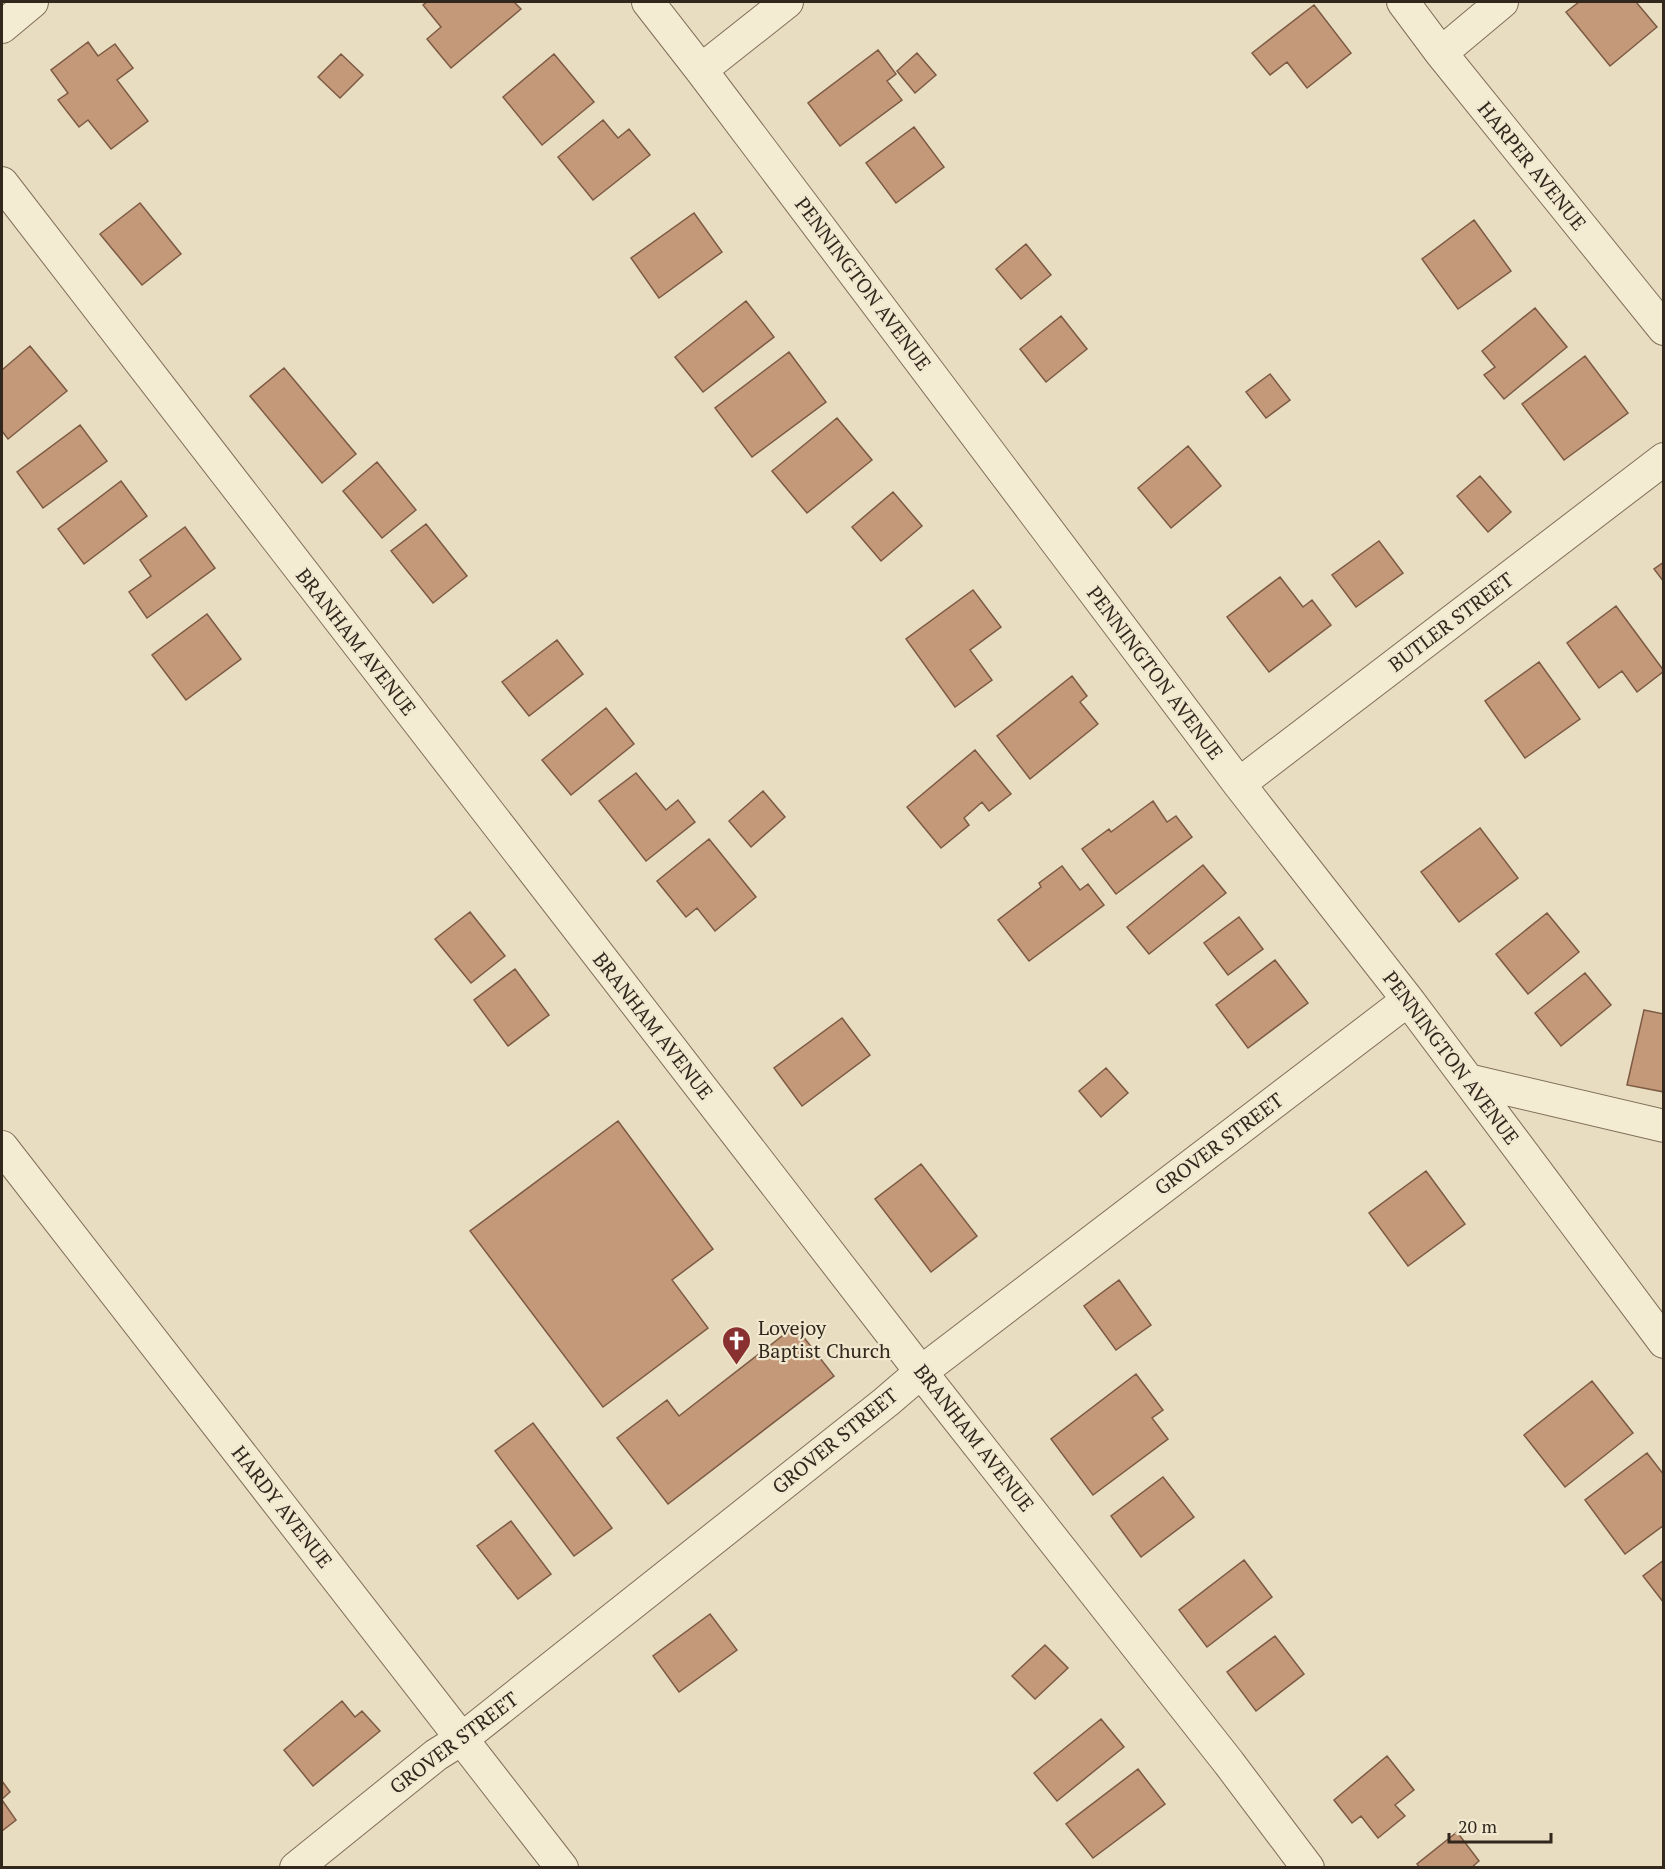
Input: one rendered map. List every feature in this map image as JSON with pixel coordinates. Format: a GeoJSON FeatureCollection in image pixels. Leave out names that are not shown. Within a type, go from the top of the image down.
{"type":"FeatureCollection","features":[{"type":"Feature","properties":{"kind":"street"},"geometry":{"type":"LineString","coordinates":[[2,27],[32,2]]}},
{"type":"Feature","properties":{"kind":"street","name":"PENNINGTON AVENUE"},"geometry":{"type":"LineString","coordinates":[[648,2],[1239,784],[1408,1000],[1664,1342]]}},
{"type":"Feature","properties":{"kind":"street"},"geometry":{"type":"LineString","coordinates":[[701,70],[787,2]]}},
{"type":"Feature","properties":{"kind":"street","name":"HARPER AVENUE"},"geometry":{"type":"LineString","coordinates":[[1403,2],[1441,53],[1664,329]]}},
{"type":"Feature","properties":{"kind":"street"},"geometry":{"type":"LineString","coordinates":[[1441,53],[1502,2]]}},
{"type":"Feature","properties":{"kind":"street","name":"BRANHAM AVENUE"},"geometry":{"type":"LineString","coordinates":[[2,183],[921,1372],[1215,1745],[1308,1868]]}},
{"type":"Feature","properties":{"kind":"street","name":"BUTLER STREET"},"geometry":{"type":"LineString","coordinates":[[1239,784],[1664,459]]}},
{"type":"Feature","properties":{"kind":"street","name":"GROVER STREET"},"geometry":{"type":"LineString","coordinates":[[296,1868],[436,1755],[463,1738],[921,1372],[1408,1000]]}},
{"type":"Feature","properties":{"kind":"street"},"geometry":{"type":"LineString","coordinates":[[1468,1080],[1664,1126]]}},
{"type":"Feature","properties":{"kind":"street","name":"HARDY AVENUE"},"geometry":{"type":"LineString","coordinates":[[2,1147],[562,1868]]}},
{"type":"Feature","properties":{"kind":"building"},"geometry":{"type":"Polygon","coordinates":[[[427,2],[514,2],[521,9],[451,68],[427,39],[441,27],[423,5],[427,2]]]}},
{"type":"Feature","properties":{"kind":"building"},"geometry":{"type":"Polygon","coordinates":[[[1579,2],[1636,2],[1657,27],[1610,66],[1566,12],[1579,2]]]}},
{"type":"Feature","properties":{"kind":"building"},"geometry":{"type":"Polygon","coordinates":[[[1314,5],[1351,53],[1307,88],[1287,62],[1270,75],[1252,53],[1314,5]]]}},
{"type":"Feature","properties":{"kind":"building"},"geometry":{"type":"Polygon","coordinates":[[[88,42],[98,56],[115,44],[133,68],[117,80],[148,121],[111,149],[88,120],[79,127],[58,100],[68,93],[51,70],[88,42]]]}},
{"type":"Feature","properties":{"kind":"building"},"geometry":{"type":"Polygon","coordinates":[[[878,50],[896,74],[887,81],[902,100],[840,146],[808,103],[878,50]]]}},
{"type":"Feature","properties":{"kind":"building"},"geometry":{"type":"Polygon","coordinates":[[[917,53],[936,75],[915,93],[897,71],[917,53]]]}},
{"type":"Feature","properties":{"kind":"building"},"geometry":{"type":"Polygon","coordinates":[[[341,54],[363,75],[340,98],[318,77],[341,54]]]}},
{"type":"Feature","properties":{"kind":"building"},"geometry":{"type":"Polygon","coordinates":[[[554,54],[594,102],[542,145],[503,97],[554,54]]]}},
{"type":"Feature","properties":{"kind":"building"},"geometry":{"type":"Polygon","coordinates":[[[603,120],[618,138],[629,129],[650,155],[593,200],[558,157],[603,120]]]}},
{"type":"Feature","properties":{"kind":"building"},"geometry":{"type":"Polygon","coordinates":[[[914,127],[944,167],[896,203],[866,163],[914,127]]]}},
{"type":"Feature","properties":{"kind":"building"},"geometry":{"type":"Polygon","coordinates":[[[140,203],[181,254],[142,285],[100,234],[140,203]]]}},
{"type":"Feature","properties":{"kind":"building"},"geometry":{"type":"Polygon","coordinates":[[[694,213],[722,252],[659,298],[631,258],[694,213]]]}},
{"type":"Feature","properties":{"kind":"building"},"geometry":{"type":"Polygon","coordinates":[[[1474,220],[1511,271],[1458,309],[1422,259],[1474,220]]]}},
{"type":"Feature","properties":{"kind":"building"},"geometry":{"type":"Polygon","coordinates":[[[1026,244],[1051,275],[1021,299],[996,269],[1026,244]]]}},
{"type":"Feature","properties":{"kind":"building"},"geometry":{"type":"Polygon","coordinates":[[[746,301],[774,337],[703,392],[675,357],[746,301]]]}},
{"type":"Feature","properties":{"kind":"building"},"geometry":{"type":"Polygon","coordinates":[[[1535,308],[1567,347],[1504,399],[1484,375],[1495,367],[1482,351],[1535,308]]]}},
{"type":"Feature","properties":{"kind":"building"},"geometry":{"type":"Polygon","coordinates":[[[1061,316],[1087,349],[1046,382],[1020,349],[1061,316]]]}},
{"type":"Feature","properties":{"kind":"building"},"geometry":{"type":"Polygon","coordinates":[[[30,346],[67,391],[8,439],[2,431],[2,370],[30,346]]]}},
{"type":"Feature","properties":{"kind":"building"},"geometry":{"type":"Polygon","coordinates":[[[789,352],[826,402],[752,457],[715,408],[789,352]]]}},
{"type":"Feature","properties":{"kind":"building"},"geometry":{"type":"Polygon","coordinates":[[[1585,356],[1628,413],[1564,460],[1522,404],[1585,356]]]}},
{"type":"Feature","properties":{"kind":"building"},"geometry":{"type":"Polygon","coordinates":[[[284,368],[356,454],[322,483],[250,396],[284,368]]]}},
{"type":"Feature","properties":{"kind":"building"},"geometry":{"type":"Polygon","coordinates":[[[1270,374],[1290,400],[1266,418],[1246,392],[1270,374]]]}},
{"type":"Feature","properties":{"kind":"building"},"geometry":{"type":"Polygon","coordinates":[[[837,418],[872,460],[807,513],[772,471],[837,418]]]}},
{"type":"Feature","properties":{"kind":"building"},"geometry":{"type":"Polygon","coordinates":[[[80,425],[107,461],[43,508],[17,472],[80,425]]]}},
{"type":"Feature","properties":{"kind":"building"},"geometry":{"type":"Polygon","coordinates":[[[1188,446],[1221,486],[1171,528],[1138,488],[1188,446]]]}},
{"type":"Feature","properties":{"kind":"building"},"geometry":{"type":"Polygon","coordinates":[[[377,462],[416,510],[382,538],[343,491],[377,462]]]}},
{"type":"Feature","properties":{"kind":"building"},"geometry":{"type":"Polygon","coordinates":[[[1480,476],[1511,512],[1488,532],[1457,496],[1480,476]]]}},
{"type":"Feature","properties":{"kind":"building"},"geometry":{"type":"Polygon","coordinates":[[[121,481],[147,516],[84,564],[58,529],[121,481]]]}},
{"type":"Feature","properties":{"kind":"building"},"geometry":{"type":"Polygon","coordinates":[[[893,492],[922,526],[881,561],[852,527],[893,492]]]}},
{"type":"Feature","properties":{"kind":"building"},"geometry":{"type":"Polygon","coordinates":[[[426,524],[467,576],[433,603],[391,551],[426,524]]]}},
{"type":"Feature","properties":{"kind":"building"},"geometry":{"type":"Polygon","coordinates":[[[185,527],[215,568],[147,618],[129,592],[151,576],[140,560],[185,527]]]}},
{"type":"Feature","properties":{"kind":"building"},"geometry":{"type":"Polygon","coordinates":[[[1379,541],[1403,573],[1356,607],[1332,575],[1379,541]]]}},
{"type":"Feature","properties":{"kind":"building"},"geometry":{"type":"Polygon","coordinates":[[[1664,562],[1664,582],[1654,569],[1664,562]]]}},
{"type":"Feature","properties":{"kind":"building"},"geometry":{"type":"Polygon","coordinates":[[[1280,577],[1303,607],[1312,600],[1331,625],[1269,672],[1227,617],[1280,577]]]}},
{"type":"Feature","properties":{"kind":"building"},"geometry":{"type":"Polygon","coordinates":[[[973,590],[1001,627],[970,650],[992,680],[955,707],[906,639],[973,590]]]}},
{"type":"Feature","properties":{"kind":"building"},"geometry":{"type":"Polygon","coordinates":[[[1616,606],[1664,671],[1637,692],[1622,671],[1599,688],[1567,643],[1616,606]]]}},
{"type":"Feature","properties":{"kind":"building"},"geometry":{"type":"Polygon","coordinates":[[[207,614],[241,659],[186,700],[152,655],[207,614]]]}},
{"type":"Feature","properties":{"kind":"building"},"geometry":{"type":"Polygon","coordinates":[[[557,640],[583,674],[529,716],[502,682],[557,640]]]}},
{"type":"Feature","properties":{"kind":"building"},"geometry":{"type":"Polygon","coordinates":[[[1539,662],[1580,719],[1525,758],[1485,701],[1539,662]]]}},
{"type":"Feature","properties":{"kind":"building"},"geometry":{"type":"Polygon","coordinates":[[[1072,676],[1087,696],[1080,702],[1098,724],[1030,779],[997,736],[1072,676]]]}},
{"type":"Feature","properties":{"kind":"building"},"geometry":{"type":"Polygon","coordinates":[[[606,708],[634,744],[571,795],[542,760],[606,708]]]}},
{"type":"Feature","properties":{"kind":"building"},"geometry":{"type":"Polygon","coordinates":[[[975,750],[1011,794],[989,811],[982,802],[964,818],[969,825],[941,848],[907,807],[975,750]]]}},
{"type":"Feature","properties":{"kind":"building"},"geometry":{"type":"Polygon","coordinates":[[[636,773],[666,810],[678,800],[695,822],[646,861],[599,801],[636,773]]]}},
{"type":"Feature","properties":{"kind":"building"},"geometry":{"type":"Polygon","coordinates":[[[763,791],[785,817],[751,847],[729,821],[763,791]]]}},
{"type":"Feature","properties":{"kind":"building"},"geometry":{"type":"Polygon","coordinates":[[[1153,801],[1167,822],[1176,816],[1192,837],[1116,894],[1082,849],[1109,829],[1111,832],[1153,801]]]}},
{"type":"Feature","properties":{"kind":"building"},"geometry":{"type":"Polygon","coordinates":[[[1480,828],[1518,878],[1459,922],[1421,872],[1480,828]]]}},
{"type":"Feature","properties":{"kind":"building"},"geometry":{"type":"Polygon","coordinates":[[[709,839],[756,897],[715,931],[697,908],[686,917],[657,881],[709,839]]]}},
{"type":"Feature","properties":{"kind":"building"},"geometry":{"type":"Polygon","coordinates":[[[1203,865],[1226,893],[1149,954],[1127,927],[1203,865]]]}},
{"type":"Feature","properties":{"kind":"building"},"geometry":{"type":"Polygon","coordinates":[[[1062,866],[1080,890],[1088,884],[1104,905],[1029,961],[998,920],[1041,887],[1039,883],[1062,866]]]}},
{"type":"Feature","properties":{"kind":"building"},"geometry":{"type":"Polygon","coordinates":[[[470,912],[505,956],[471,983],[435,939],[470,912]]]}},
{"type":"Feature","properties":{"kind":"building"},"geometry":{"type":"Polygon","coordinates":[[[1547,913],[1579,952],[1528,994],[1496,954],[1547,913]]]}},
{"type":"Feature","properties":{"kind":"building"},"geometry":{"type":"Polygon","coordinates":[[[1239,917],[1263,949],[1228,975],[1204,943],[1239,917]]]}},
{"type":"Feature","properties":{"kind":"building"},"geometry":{"type":"Polygon","coordinates":[[[1275,960],[1308,1003],[1248,1048],[1216,1005],[1275,960]]]}},
{"type":"Feature","properties":{"kind":"building"},"geometry":{"type":"Polygon","coordinates":[[[515,969],[549,1015],[508,1046],[474,1000],[515,969]]]}},
{"type":"Feature","properties":{"kind":"building"},"geometry":{"type":"Polygon","coordinates":[[[1585,973],[1611,1005],[1561,1046],[1535,1013],[1585,973]]]}},
{"type":"Feature","properties":{"kind":"building"},"geometry":{"type":"Polygon","coordinates":[[[1644,1010],[1664,1014],[1664,1092],[1627,1085],[1644,1010]]]}},
{"type":"Feature","properties":{"kind":"building"},"geometry":{"type":"Polygon","coordinates":[[[842,1018],[870,1055],[802,1106],[774,1068],[842,1018]]]}},
{"type":"Feature","properties":{"kind":"building"},"geometry":{"type":"Polygon","coordinates":[[[1106,1068],[1128,1093],[1101,1117],[1079,1091],[1106,1068]]]}},
{"type":"Feature","properties":{"kind":"building"},"geometry":{"type":"Polygon","coordinates":[[[618,1121],[713,1249],[672,1280],[708,1328],[603,1407],[470,1231],[618,1121]]]}},
{"type":"Feature","properties":{"kind":"building"},"geometry":{"type":"Polygon","coordinates":[[[921,1164],[977,1236],[931,1272],[875,1199],[921,1164]]]}},
{"type":"Feature","properties":{"kind":"building"},"geometry":{"type":"Polygon","coordinates":[[[1426,1171],[1465,1224],[1408,1266],[1369,1213],[1426,1171]]]}},
{"type":"Feature","properties":{"kind":"building"},"geometry":{"type":"Polygon","coordinates":[[[1119,1280],[1151,1325],[1116,1350],[1084,1306],[1119,1280]]]}},
{"type":"Feature","properties":{"kind":"building"},"geometry":{"type":"Polygon","coordinates":[[[795,1326],[834,1376],[668,1504],[617,1438],[667,1400],[679,1416],[795,1326]]]}},
{"type":"Feature","properties":{"kind":"building"},"geometry":{"type":"Polygon","coordinates":[[[1136,1374],[1163,1410],[1152,1418],[1168,1439],[1093,1495],[1051,1439],[1136,1374]]]}},
{"type":"Feature","properties":{"kind":"building"},"geometry":{"type":"Polygon","coordinates":[[[1592,1381],[1633,1433],[1565,1487],[1524,1435],[1592,1381]]]}},
{"type":"Feature","properties":{"kind":"building"},"geometry":{"type":"Polygon","coordinates":[[[533,1423],[612,1528],[574,1556],[495,1451],[533,1423]]]}},
{"type":"Feature","properties":{"kind":"building"},"geometry":{"type":"Polygon","coordinates":[[[1647,1453],[1664,1475],[1664,1525],[1625,1554],[1585,1500],[1647,1453]]]}},
{"type":"Feature","properties":{"kind":"building"},"geometry":{"type":"Polygon","coordinates":[[[1163,1477],[1194,1517],[1141,1557],[1111,1516],[1163,1477]]]}},
{"type":"Feature","properties":{"kind":"building"},"geometry":{"type":"Polygon","coordinates":[[[511,1521],[551,1574],[518,1599],[477,1546],[511,1521]]]}},
{"type":"Feature","properties":{"kind":"building"},"geometry":{"type":"Polygon","coordinates":[[[1244,1560],[1272,1597],[1207,1647],[1179,1610],[1244,1560]]]}},
{"type":"Feature","properties":{"kind":"building"},"geometry":{"type":"Polygon","coordinates":[[[1664,1560],[1664,1603],[1643,1576],[1664,1560]]]}},
{"type":"Feature","properties":{"kind":"building"},"geometry":{"type":"Polygon","coordinates":[[[710,1614],[737,1650],[679,1692],[653,1656],[710,1614]]]}},
{"type":"Feature","properties":{"kind":"building"},"geometry":{"type":"Polygon","coordinates":[[[1275,1636],[1304,1674],[1256,1711],[1227,1672],[1275,1636]]]}},
{"type":"Feature","properties":{"kind":"building"},"geometry":{"type":"Polygon","coordinates":[[[1045,1645],[1068,1668],[1035,1699],[1012,1676],[1045,1645]]]}},
{"type":"Feature","properties":{"kind":"building"},"geometry":{"type":"Polygon","coordinates":[[[342,1701],[355,1717],[362,1711],[380,1731],[313,1786],[284,1750],[342,1701]]]}},
{"type":"Feature","properties":{"kind":"building"},"geometry":{"type":"Polygon","coordinates":[[[1101,1719],[1124,1747],[1057,1801],[1034,1773],[1101,1719]]]}},
{"type":"Feature","properties":{"kind":"building"},"geometry":{"type":"Polygon","coordinates":[[[1387,1756],[1414,1790],[1395,1805],[1405,1816],[1378,1838],[1361,1816],[1352,1823],[1334,1800],[1387,1756]]]}},
{"type":"Feature","properties":{"kind":"building"},"geometry":{"type":"Polygon","coordinates":[[[1138,1769],[1165,1804],[1093,1858],[1066,1824],[1138,1769]]]}},
{"type":"Feature","properties":{"kind":"building"},"geometry":{"type":"Polygon","coordinates":[[[2,1781],[10,1792],[2,1799],[2,1781]]]}},
{"type":"Feature","properties":{"kind":"building"},"geometry":{"type":"Polygon","coordinates":[[[2,1800],[16,1820],[2,1831],[2,1800]]]}},
{"type":"Feature","properties":{"kind":"building"},"geometry":{"type":"Polygon","coordinates":[[[1457,1832],[1479,1861],[1471,1868],[1420,1868],[1417,1864],[1457,1832]]]}},
{"type":"Feature","properties":{"kind":"place","name":"Lovejoy Baptist Church"},"geometry":{"type":"Point","coordinates":[737,1366]}}]}
